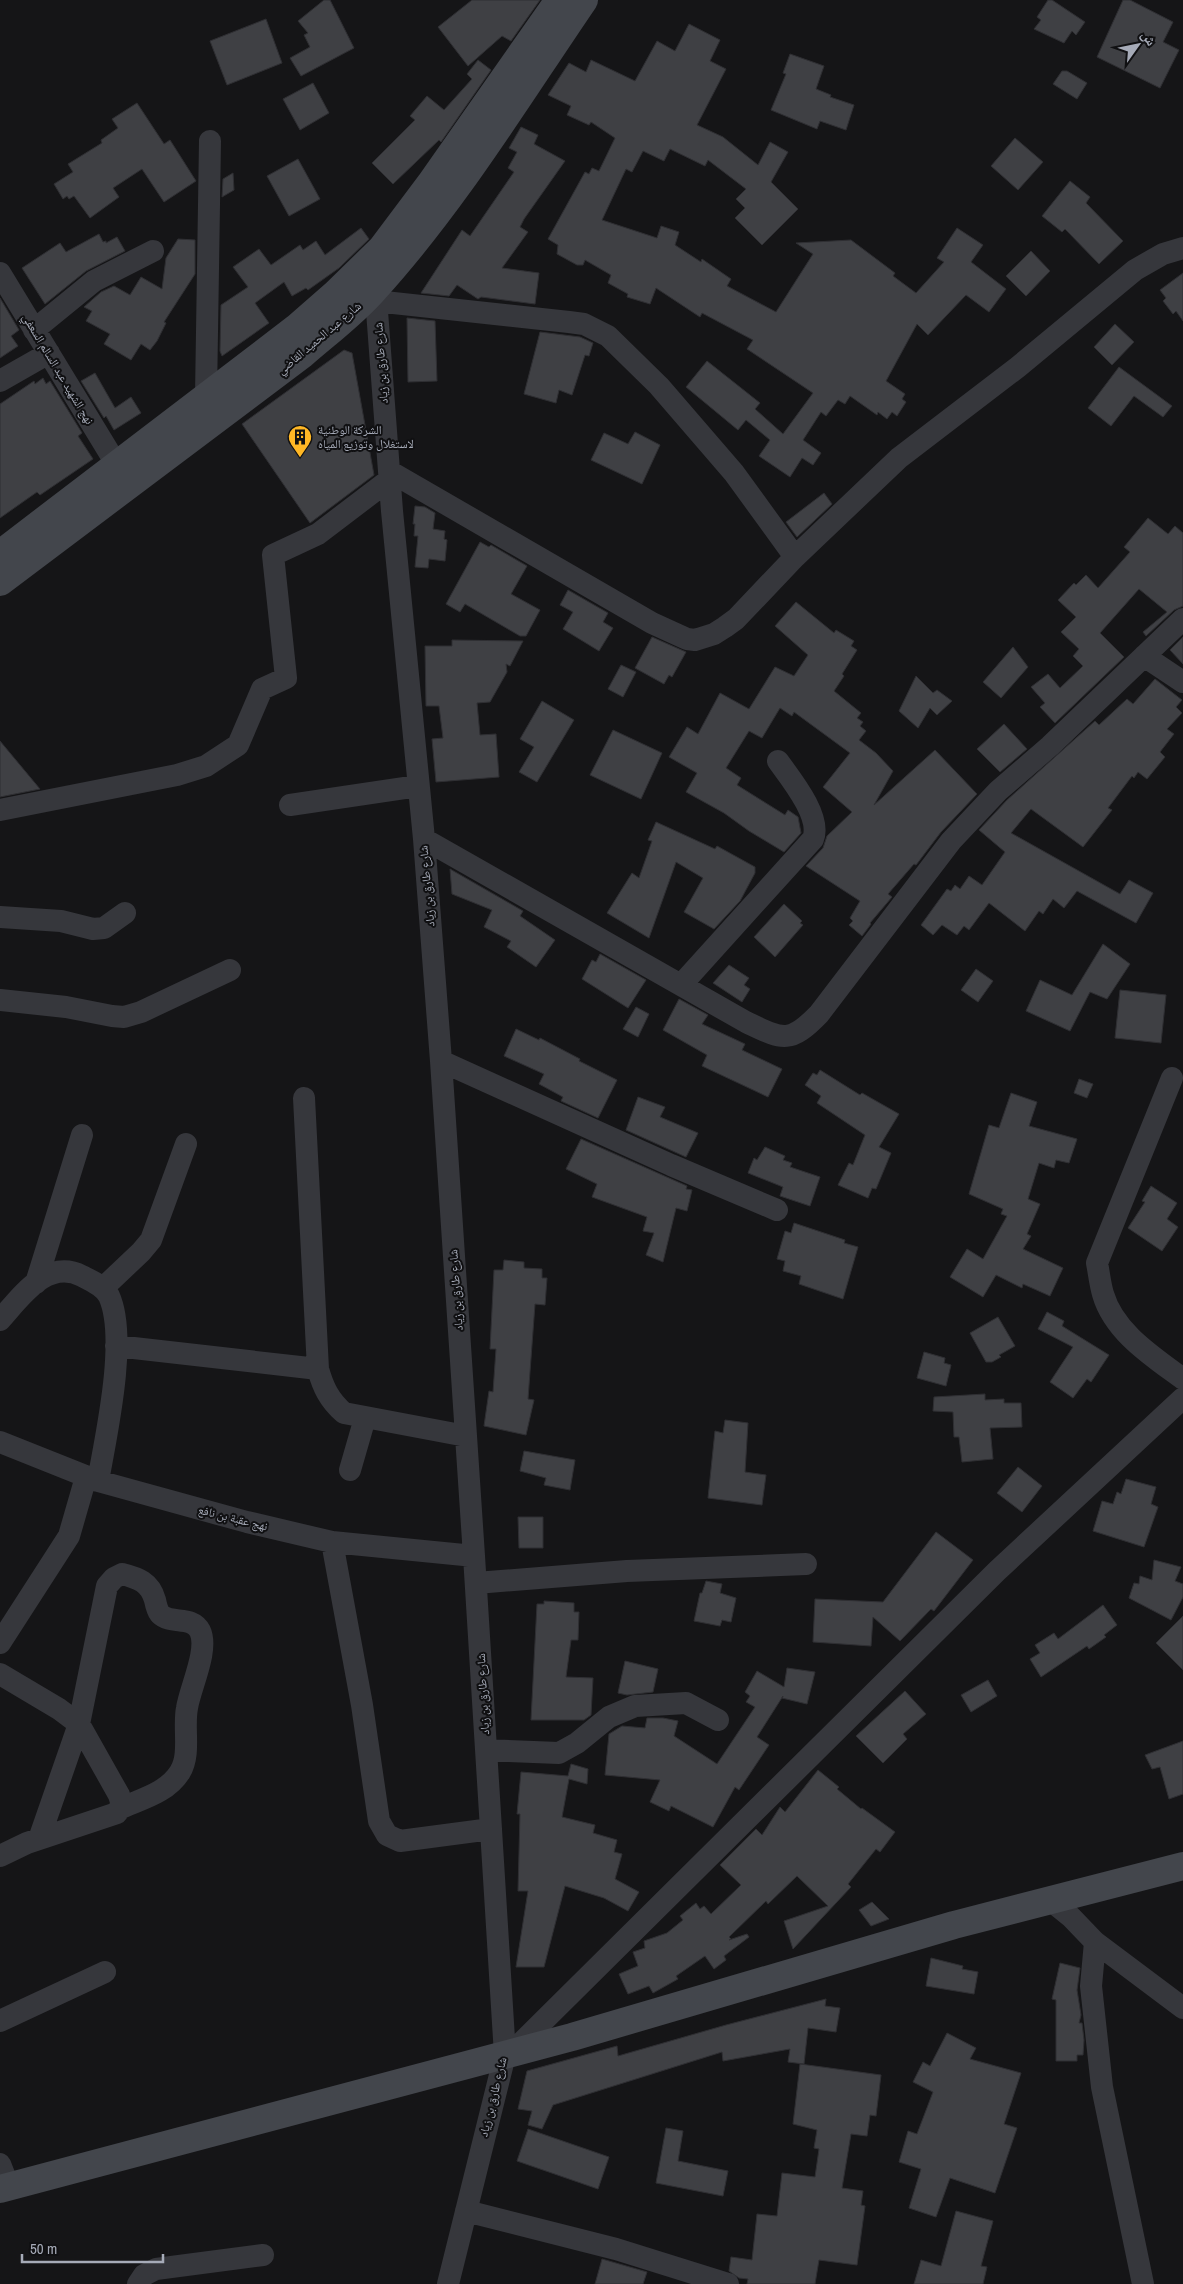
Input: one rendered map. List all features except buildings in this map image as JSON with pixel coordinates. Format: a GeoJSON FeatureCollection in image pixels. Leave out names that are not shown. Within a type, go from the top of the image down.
{"type":"FeatureCollection","features":[{"type":"Feature","properties":{"kind":"main road","name":"شارع عبد الحميد القاضي"},"geometry":{"type":"LineString","coordinates":[[0,582],[123,475],[206,396],[296,328],[369,287],[382,248],[430,184],[559,0]]}},
{"type":"Feature","properties":{"kind":"main road","name":"شارع عبد الحميد القاضي"},"geometry":{"type":"LineString","coordinates":[[0,554],[123,475],[303,354],[351,314],[369,287],[445,202],[584,0]]}},
{"type":"Feature","properties":{"kind":"main road"},"geometry":{"type":"LineString","coordinates":[[3,2180],[508,2054],[954,1925],[1183,1866]]}},
{"type":"Feature","properties":{"kind":"street"},"geometry":{"type":"LineString","coordinates":[[206,396],[210,141]]}},
{"type":"Feature","properties":{"kind":"street"},"geometry":{"type":"LineString","coordinates":[[0,810],[177,775],[206,766],[238,745],[262,690],[286,678],[273,555],[318,534],[389,476],[652,623],[687,639],[695,640],[714,634],[736,619],[795,557],[899,458],[1018,368],[1135,270],[1163,254],[1183,248]]}},
{"type":"Feature","properties":{"kind":"street"},"geometry":{"type":"LineString","coordinates":[[34,330],[94,281],[153,251]]}},
{"type":"Feature","properties":{"kind":"street","name":"نهج الشهيد عبد السالم السعفي"},"geometry":{"type":"LineString","coordinates":[[0,273],[123,475]]}},
{"type":"Feature","properties":{"kind":"street","name":"شارع طارق بن زياد"},"geometry":{"type":"LineString","coordinates":[[369,287],[424,840],[441,1061],[491,1829],[508,2054],[448,2284]]}},
{"type":"Feature","properties":{"kind":"street"},"geometry":{"type":"LineString","coordinates":[[369,287],[584,324],[608,336],[659,386],[712,446],[795,557]]}},
{"type":"Feature","properties":{"kind":"street"},"geometry":{"type":"LineString","coordinates":[[0,381],[49,354]]}},
{"type":"Feature","properties":{"kind":"street"},"geometry":{"type":"LineString","coordinates":[[424,840],[746,1022],[776,1035],[785,1037],[796,1034],[806,1028],[819,1014],[951,841],[973,816],[998,791],[1050,746],[1183,619]]}},
{"type":"Feature","properties":{"kind":"street"},"geometry":{"type":"LineString","coordinates":[[1144,656],[1183,682]]}},
{"type":"Feature","properties":{"kind":"street"},"geometry":{"type":"LineString","coordinates":[[681,985],[813,839],[816,829],[813,816],[778,761]]}},
{"type":"Feature","properties":{"kind":"street"},"geometry":{"type":"LineString","coordinates":[[290,804],[418,786]]}},
{"type":"Feature","properties":{"kind":"street"},"geometry":{"type":"LineString","coordinates":[[0,918],[61,920],[93,929],[104,928],[125,913]]}},
{"type":"Feature","properties":{"kind":"street"},"geometry":{"type":"LineString","coordinates":[[0,1000],[66,1007],[124,1017],[141,1012],[230,970]]}},
{"type":"Feature","properties":{"kind":"street"},"geometry":{"type":"LineString","coordinates":[[441,1061],[670,1165],[778,1210]]}},
{"type":"Feature","properties":{"kind":"street"},"geometry":{"type":"LineString","coordinates":[[1172,1078],[1097,1263],[1103,1294],[1116,1321],[1144,1350],[1183,1379]]}},
{"type":"Feature","properties":{"kind":"street"},"geometry":{"type":"LineString","coordinates":[[304,1098],[318,1369],[323,1388],[336,1406],[344,1413],[466,1436]]}},
{"type":"Feature","properties":{"kind":"street"},"geometry":{"type":"LineString","coordinates":[[36,1283],[82,1135]]}},
{"type":"Feature","properties":{"kind":"street"},"geometry":{"type":"LineString","coordinates":[[103,1288],[142,1252],[151,1240],[186,1144]]}},
{"type":"Feature","properties":{"kind":"street"},"geometry":{"type":"LineString","coordinates":[[0,1320],[36,1283],[49,1273],[67,1271],[80,1275],[103,1288],[112,1305],[116,1346],[114,1383],[92,1479],[69,1536],[0,1643]]}},
{"type":"Feature","properties":{"kind":"street"},"geometry":{"type":"LineString","coordinates":[[116,1346],[318,1369]]}},
{"type":"Feature","properties":{"kind":"street"},"geometry":{"type":"LineString","coordinates":[[508,2054],[991,1578],[1183,1398]]}},
{"type":"Feature","properties":{"kind":"street"},"geometry":{"type":"LineString","coordinates":[[350,1470],[365,1418]]}},
{"type":"Feature","properties":{"kind":"street","name":"نهج عقبة بن نافع"},"geometry":{"type":"LineString","coordinates":[[0,1442],[92,1479],[247,1522],[332,1542],[474,1556]]}},
{"type":"Feature","properties":{"kind":"street"},"geometry":{"type":"LineString","coordinates":[[332,1542],[362,1706],[379,1821],[387,1835],[400,1841],[491,1829]]}},
{"type":"Feature","properties":{"kind":"street"},"geometry":{"type":"LineString","coordinates":[[476,1583],[627,1572],[806,1564]]}},
{"type":"Feature","properties":{"kind":"street"},"geometry":{"type":"LineString","coordinates":[[0,1856],[39,1839],[117,1813],[120,1809],[161,1791],[172,1783],[181,1770],[186,1754],[187,1708],[204,1645],[200,1629],[192,1622],[167,1618],[161,1615],[157,1609],[153,1593],[140,1579],[122,1574],[114,1578],[107,1586],[79,1724],[39,1839]]}},
{"type":"Feature","properties":{"kind":"street"},"geometry":{"type":"LineString","coordinates":[[0,1674],[59,1709],[79,1724],[119,1795],[122,1805],[120,1809]]}},
{"type":"Feature","properties":{"kind":"street"},"geometry":{"type":"LineString","coordinates":[[486,1750],[559,1753],[577,1743],[609,1717],[635,1706],[686,1703],[718,1720]]}},
{"type":"Feature","properties":{"kind":"street"},"geometry":{"type":"LineString","coordinates":[[1050,1900],[1071,1917],[1095,1942],[1183,2008]]}},
{"type":"Feature","properties":{"kind":"street"},"geometry":{"type":"LineString","coordinates":[[1095,1942],[1091,1986],[1102,2088],[1143,2284]]}},
{"type":"Feature","properties":{"kind":"street"},"geometry":{"type":"LineString","coordinates":[[0,2021],[105,1972]]}},
{"type":"Feature","properties":{"kind":"street"},"geometry":{"type":"LineString","coordinates":[[466,2211],[616,2249],[728,2284]]}},
{"type":"Feature","properties":{"kind":"street"},"geometry":{"type":"LineString","coordinates":[[138,2284],[144,2275],[156,2268],[263,2255]]}},
{"type":"Feature","properties":{"kind":"place","name":"الشركة الوطنية لاستغلال وتوزيع المياه"},"geometry":{"type":"Point","coordinates":[300,458]}}]}
